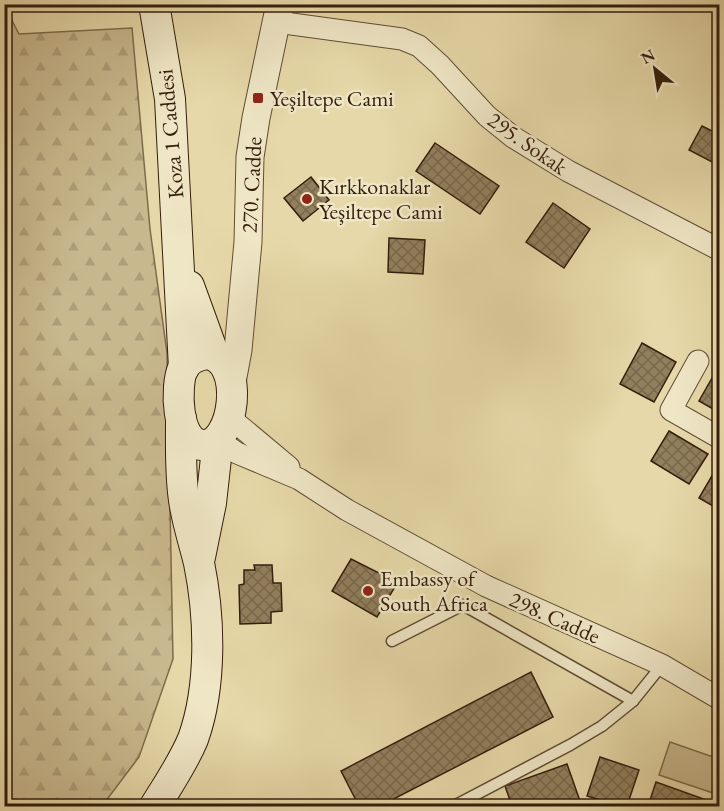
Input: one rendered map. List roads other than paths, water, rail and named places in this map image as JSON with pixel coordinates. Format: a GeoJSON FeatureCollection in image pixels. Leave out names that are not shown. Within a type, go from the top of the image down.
{"type":"FeatureCollection","features":[{"type":"Feature","properties":{"kind":"main road","name":"Koza 1 Caddesi"},"geometry":{"type":"LineString","coordinates":[[154,4],[170,99],[183,368]]}},
{"type":"Feature","properties":{"kind":"main road"},"geometry":{"type":"LineString","coordinates":[[179,265],[190,287],[214,355],[226,366],[232,382]]}},
{"type":"Feature","properties":{"kind":"main road"},"geometry":{"type":"LineString","coordinates":[[183,368],[193,358],[206,354],[214,355]]}},
{"type":"Feature","properties":{"kind":"main road","name":"270. Cadde"},"geometry":{"type":"LineString","coordinates":[[155,807],[177,771],[193,738],[206,686],[207,646],[199,562],[184,501],[180,454],[180,387],[183,368]]}},
{"type":"Feature","properties":{"kind":"main road","name":"270. Cadde"},"geometry":{"type":"LineString","coordinates":[[199,562],[232,382]]}},
{"type":"Feature","properties":{"kind":"main road","name":"270. Cadde"},"geometry":{"type":"LineString","coordinates":[[181,418],[188,436],[196,444],[208,445],[223,429]]}},
{"type":"Feature","properties":{"kind":"street","name":"295. Sokak"},"geometry":{"type":"LineString","coordinates":[[278,13],[402,39],[419,46],[440,65],[487,116],[513,137],[568,171],[720,250]]}},
{"type":"Feature","properties":{"kind":"street","name":"270. Cadde"},"geometry":{"type":"LineString","coordinates":[[232,382],[238,350],[248,242],[250,157],[278,13]]}},
{"type":"Feature","properties":{"kind":"street","name":"270. Cadde"},"geometry":{"type":"LineString","coordinates":[[203,326],[214,333],[219,333],[228,327],[242,296]]}},
{"type":"Feature","properties":{"kind":"street"},"geometry":{"type":"LineString","coordinates":[[698,361],[671,410],[720,438]]}},
{"type":"Feature","properties":{"kind":"street","name":"298. Cadde"},"geometry":{"type":"LineString","coordinates":[[223,429],[237,453],[299,479],[356,516],[486,586],[662,665],[720,699]]}},
{"type":"Feature","properties":{"kind":"lane"},"geometry":{"type":"LineString","coordinates":[[392,641],[463,605],[633,701]]}},
{"type":"Feature","properties":{"kind":"lane"},"geometry":{"type":"LineString","coordinates":[[454,807],[602,726],[633,701],[662,665]]}},
{"type":"Feature","properties":{"kind":"place","name":"Yeşiltepe Cami"},"geometry":{"type":"Point","coordinates":[258,98]}},
{"type":"Feature","properties":{"kind":"place","name":"Kırkkonaklar Yeşiltepe Cami"},"geometry":{"type":"Point","coordinates":[307,199]}},
{"type":"Feature","properties":{"kind":"place","name":"Embassy of South Africa"},"geometry":{"type":"Point","coordinates":[368,591]}}]}
